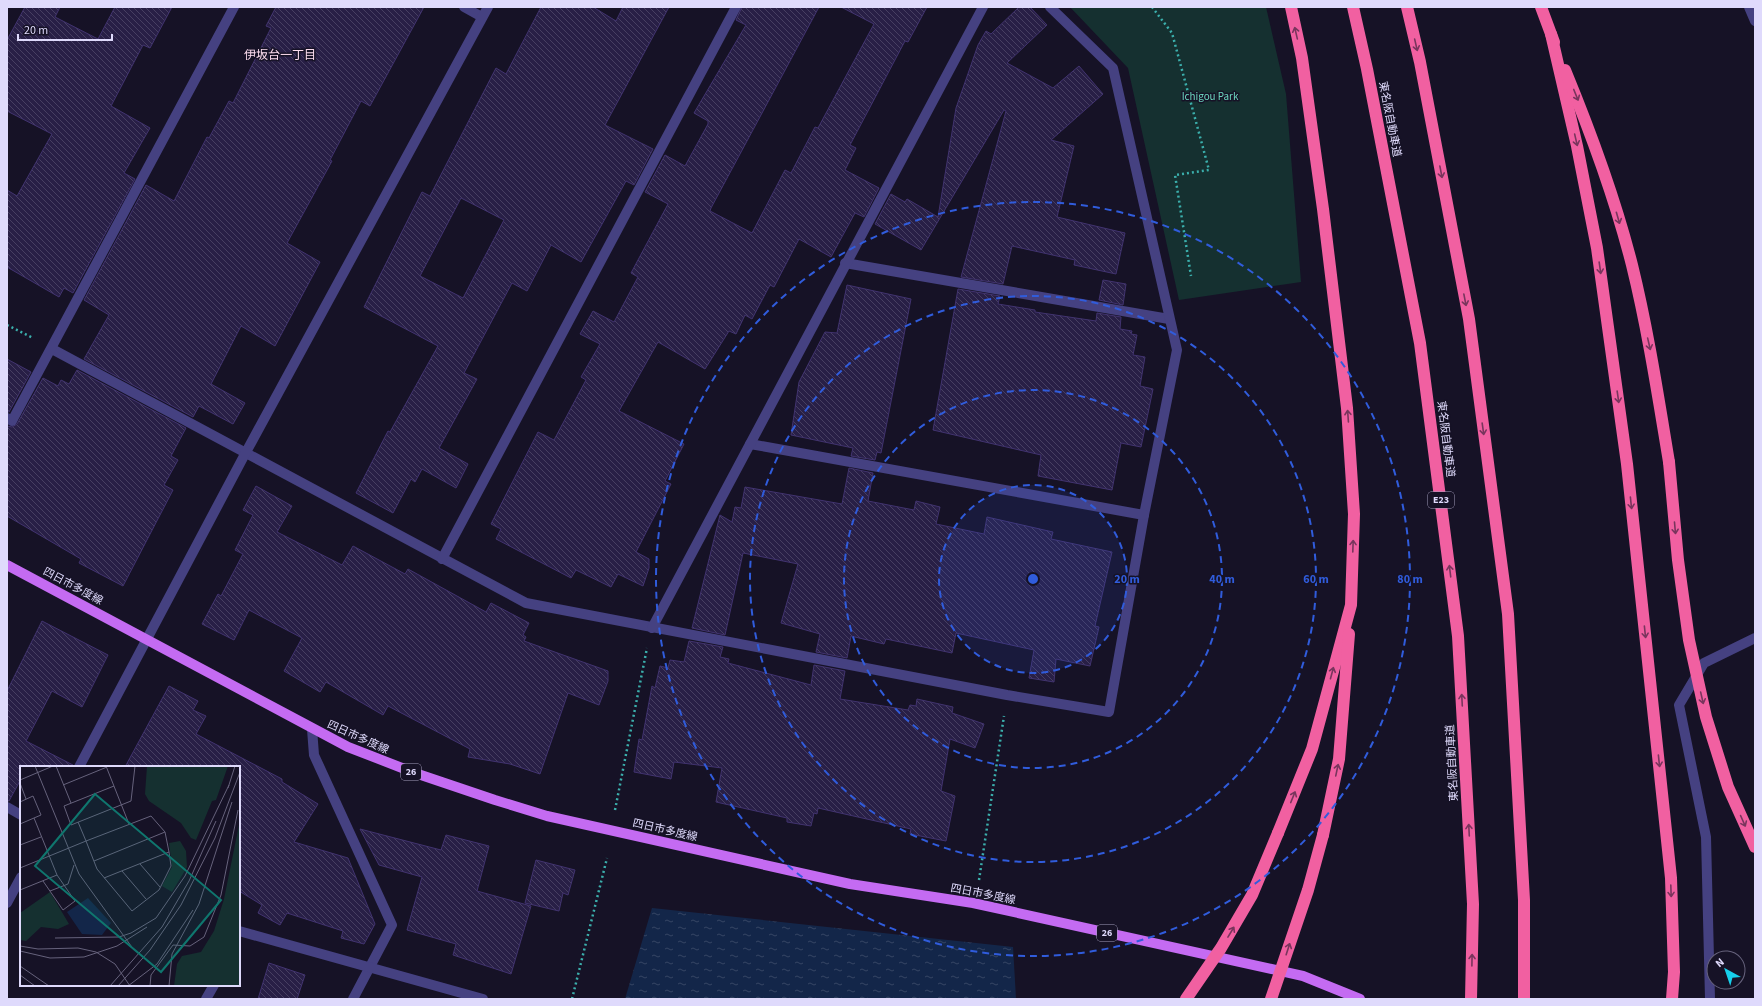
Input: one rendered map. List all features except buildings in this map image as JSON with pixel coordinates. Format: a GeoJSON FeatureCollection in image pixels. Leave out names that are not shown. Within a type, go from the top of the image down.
{"type":"FeatureCollection","features":[{"type":"Feature","properties":{"kind":"highway"},"geometry":{"type":"LineString","coordinates":[[1271,999],[1308,890],[1323,835],[1339,759],[1351,605],[1354,514],[1347,408],[1314,134],[1302,58],[1290,7]]}},
{"type":"Feature","properties":{"kind":"highway","name":"東名阪自動車道"},"geometry":{"type":"LineString","coordinates":[[1352,7],[1367,69],[1420,343],[1458,636],[1472,904],[1472,999]]}},
{"type":"Feature","properties":{"kind":"highway"},"geometry":{"type":"LineString","coordinates":[[1407,7],[1420,62],[1469,319],[1508,614],[1524,900],[1524,999]]}},
{"type":"Feature","properties":{"kind":"highway"},"geometry":{"type":"LineString","coordinates":[[1541,7],[1609,187],[1631,264],[1651,351],[1669,462],[1678,560],[1691,648],[1706,717],[1728,787],[1755,847]]}},
{"type":"Feature","properties":{"kind":"highway"},"geometry":{"type":"LineString","coordinates":[[1551,34],[1577,146],[1597,248],[1627,464],[1671,878],[1674,972],[1672,999]]}},
{"type":"Feature","properties":{"kind":"highway"},"geometry":{"type":"LineString","coordinates":[[1186,999],[1221,948],[1252,895],[1278,833],[1312,748],[1351,605]]}},
{"type":"Feature","properties":{"kind":"main road","name":"四日市多度線"},"geometry":{"type":"LineString","coordinates":[[7,566],[348,747],[415,773],[547,816],[850,884],[973,903],[1303,976],[1360,999]]}},
{"type":"Feature","properties":{"kind":"street"},"geometry":{"type":"LineString","coordinates":[[7,418],[12,421],[52,349],[234,7]]}},
{"type":"Feature","properties":{"kind":"street"},"geometry":{"type":"LineString","coordinates":[[464,7],[482,17]]}},
{"type":"Feature","properties":{"kind":"street"},"geometry":{"type":"LineString","coordinates":[[80,766],[245,454],[488,7]]}},
{"type":"Feature","properties":{"kind":"street"},"geometry":{"type":"LineString","coordinates":[[442,559],[736,7]]}},
{"type":"Feature","properties":{"kind":"street"},"geometry":{"type":"LineString","coordinates":[[652,628],[845,262],[983,7]]}},
{"type":"Feature","properties":{"kind":"street"},"geometry":{"type":"LineString","coordinates":[[52,349],[245,454],[526,603],[1007,695],[1109,712],[1144,515],[1177,350],[1113,68],[1050,7]]}},
{"type":"Feature","properties":{"kind":"street"},"geometry":{"type":"LineString","coordinates":[[1749,7],[1755,21]]}},
{"type":"Feature","properties":{"kind":"street"},"geometry":{"type":"LineString","coordinates":[[845,262],[1169,319]]}},
{"type":"Feature","properties":{"kind":"street"},"geometry":{"type":"LineString","coordinates":[[750,444],[1144,515]]}},
{"type":"Feature","properties":{"kind":"street"},"geometry":{"type":"LineString","coordinates":[[1710,999],[1706,837],[1679,706],[1704,663],[1755,638]]}},
{"type":"Feature","properties":{"kind":"street"},"geometry":{"type":"LineString","coordinates":[[312,729],[314,755],[392,925],[353,999]]}},
{"type":"Feature","properties":{"kind":"street"},"geometry":{"type":"LineString","coordinates":[[7,807],[20,814]]}},
{"type":"Feature","properties":{"kind":"street"},"geometry":{"type":"LineString","coordinates":[[7,903],[20,879]]}},
{"type":"Feature","properties":{"kind":"street"},"geometry":{"type":"LineString","coordinates":[[240,934],[483,999]]}},
{"type":"Feature","properties":{"kind":"street"},"geometry":{"type":"LineString","coordinates":[[206,999],[213,986]]}},
{"type":"Feature","properties":{"kind":"path"},"geometry":{"type":"LineString","coordinates":[[1152,7],[1172,33],[1209,170],[1175,175],[1191,276]]}},
{"type":"Feature","properties":{"kind":"path"},"geometry":{"type":"LineString","coordinates":[[7,325],[52,349]]}},
{"type":"Feature","properties":{"kind":"path"},"geometry":{"type":"LineString","coordinates":[[615,811],[652,628]]}},
{"type":"Feature","properties":{"kind":"path"},"geometry":{"type":"LineString","coordinates":[[979,880],[1007,695]]}},
{"type":"Feature","properties":{"kind":"path"},"geometry":{"type":"LineString","coordinates":[[572,999],[607,858]]}},
{"type":"Feature","properties":{"kind":"green space","name":"Ichigou Park"},"geometry":{"type":"Polygon","coordinates":[[[1070,7],[1266,7],[1286,94],[1301,282],[1179,300],[1128,68],[1070,7]]]}},
{"type":"Feature","properties":{"kind":"water"},"geometry":{"type":"Polygon","coordinates":[[[652,908],[1013,947],[1016,999],[625,999],[652,908]]]}},
{"type":"Feature","properties":{"kind":"district","name":"伊坂台一丁目"},"geometry":{"type":"Point","coordinates":[280,55]}}]}
